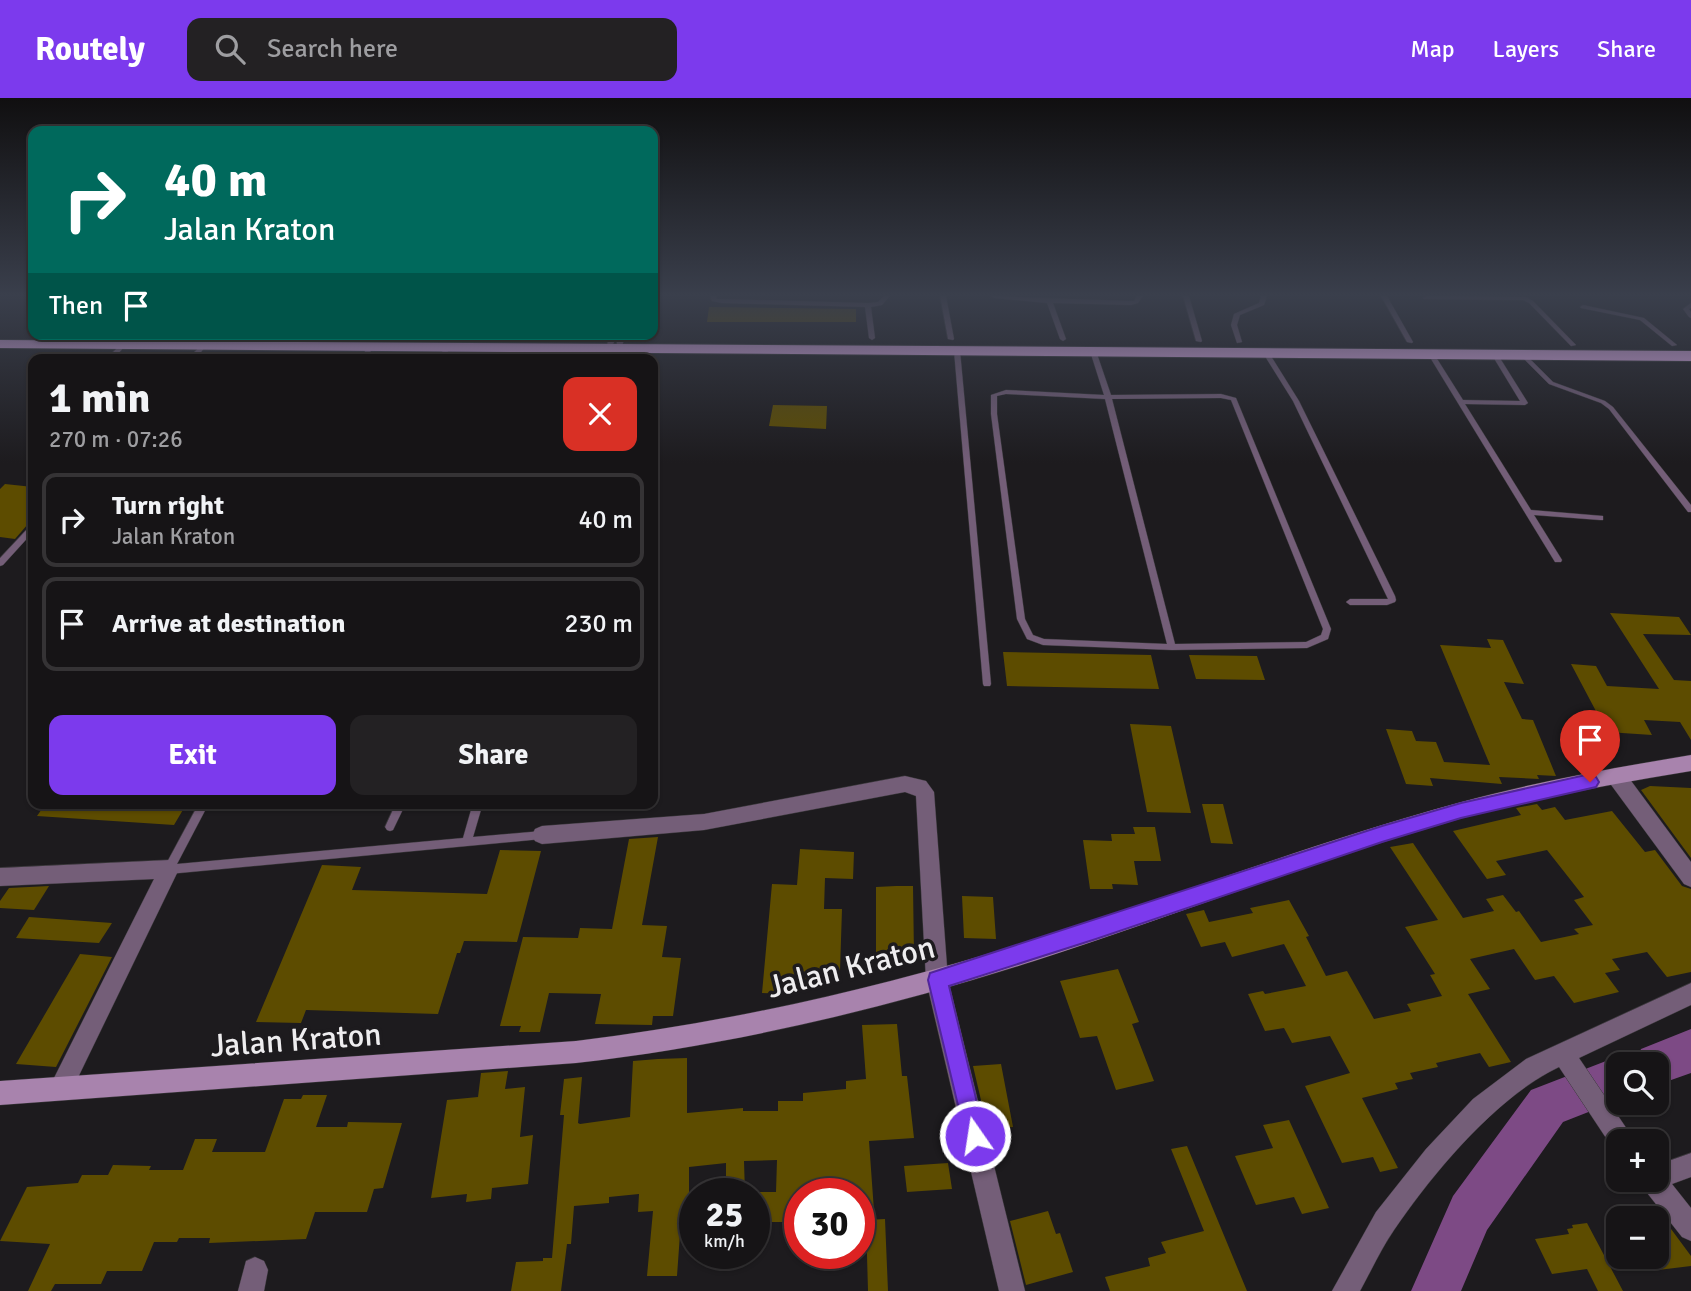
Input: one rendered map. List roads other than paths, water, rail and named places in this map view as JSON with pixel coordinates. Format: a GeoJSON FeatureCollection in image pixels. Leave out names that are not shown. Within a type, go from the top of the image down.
{"type":"FeatureCollection","features":[{"type":"Feature","properties":{"kind":"highway"},"geometry":{"type":"LineString","coordinates":[[367,352],[444,352]]}},
{"type":"Feature","properties":{"kind":"highway"},"geometry":{"type":"LineString","coordinates":[[1132,352],[1691,356]]}},
{"type":"Feature","properties":{"kind":"street","name":"Jalan Kraton"},"geometry":{"type":"LineString","coordinates":[[0,1093],[640,1046],[699,1036],[937,980],[1382,834],[1461,811],[1616,776],[1691,763]]}},
{"type":"Feature","properties":{"kind":"street"},"geometry":{"type":"LineString","coordinates":[[1616,776],[1691,878]]}},
{"type":"Feature","properties":{"kind":"street"},"geometry":{"type":"LineString","coordinates":[[542,835],[704,822],[905,784],[915,785],[926,795],[937,980],[1012,1291]]}},
{"type":"Feature","properties":{"kind":"street"},"geometry":{"type":"LineString","coordinates":[[0,877],[169,869],[61,1088]]}},
{"type":"Feature","properties":{"kind":"street"},"geometry":{"type":"LineString","coordinates":[[1345,1291],[1385,1221],[1428,1166],[1481,1107],[1534,1067],[1691,994]]}},
{"type":"Feature","properties":{"kind":"street"},"geometry":{"type":"LineString","coordinates":[[1564,1055],[1615,1129]]}},
{"type":"Feature","properties":{"kind":"street"},"geometry":{"type":"LineString","coordinates":[[1669,1173],[1691,1165]]}},
{"type":"Feature","properties":{"kind":"street"},"geometry":{"type":"LineString","coordinates":[[1665,1192],[1691,1228]]}},
{"type":"Feature","properties":{"kind":"lane"},"geometry":{"type":"LineString","coordinates":[[955,352],[987,684]]}},
{"type":"Feature","properties":{"kind":"lane"},"geometry":{"type":"LineString","coordinates":[[1093,352],[1108,397],[1172,647]]}},
{"type":"Feature","properties":{"kind":"lane"},"geometry":{"type":"LineString","coordinates":[[1266,354],[1296,401],[1392,600],[1350,602]]}},
{"type":"Feature","properties":{"kind":"lane"},"geometry":{"type":"LineString","coordinates":[[1431,354],[1558,561]]}},
{"type":"Feature","properties":{"kind":"lane"},"geometry":{"type":"LineString","coordinates":[[1460,402],[1525,403],[1495,355]]}},
{"type":"Feature","properties":{"kind":"lane"},"geometry":{"type":"LineString","coordinates":[[1524,356],[1550,383],[1591,397],[1611,408],[1691,510]]}},
{"type":"Feature","properties":{"kind":"lane"},"geometry":{"type":"LineString","coordinates":[[1006,392],[1108,397],[1227,396],[1234,399],[1327,629],[1325,637],[1307,645],[1172,647],[1038,641],[1027,634],[1021,618],[993,397],[1006,392]]}},
{"type":"Feature","properties":{"kind":"lane"},"geometry":{"type":"LineString","coordinates":[[1528,512],[1600,518]]}},
{"type":"Feature","properties":{"kind":"lane"},"geometry":{"type":"LineString","coordinates":[[0,564],[28,533]]}},
{"type":"Feature","properties":{"kind":"lane"},"geometry":{"type":"LineString","coordinates":[[169,869],[201,809]]}},
{"type":"Feature","properties":{"kind":"lane"},"geometry":{"type":"LineString","coordinates":[[390,827],[398,809]]}},
{"type":"Feature","properties":{"kind":"lane"},"geometry":{"type":"LineString","coordinates":[[467,841],[476,809]]}},
{"type":"Feature","properties":{"kind":"lane"},"geometry":{"type":"LineString","coordinates":[[169,869],[542,835]]}},
{"type":"Feature","properties":{"kind":"waterway"},"geometry":{"type":"LineString","coordinates":[[1669,1059],[1691,1051]]}},
{"type":"Feature","properties":{"kind":"waterway"},"geometry":{"type":"LineString","coordinates":[[1436,1291],[1470,1213],[1547,1106],[1606,1083]]}}]}
